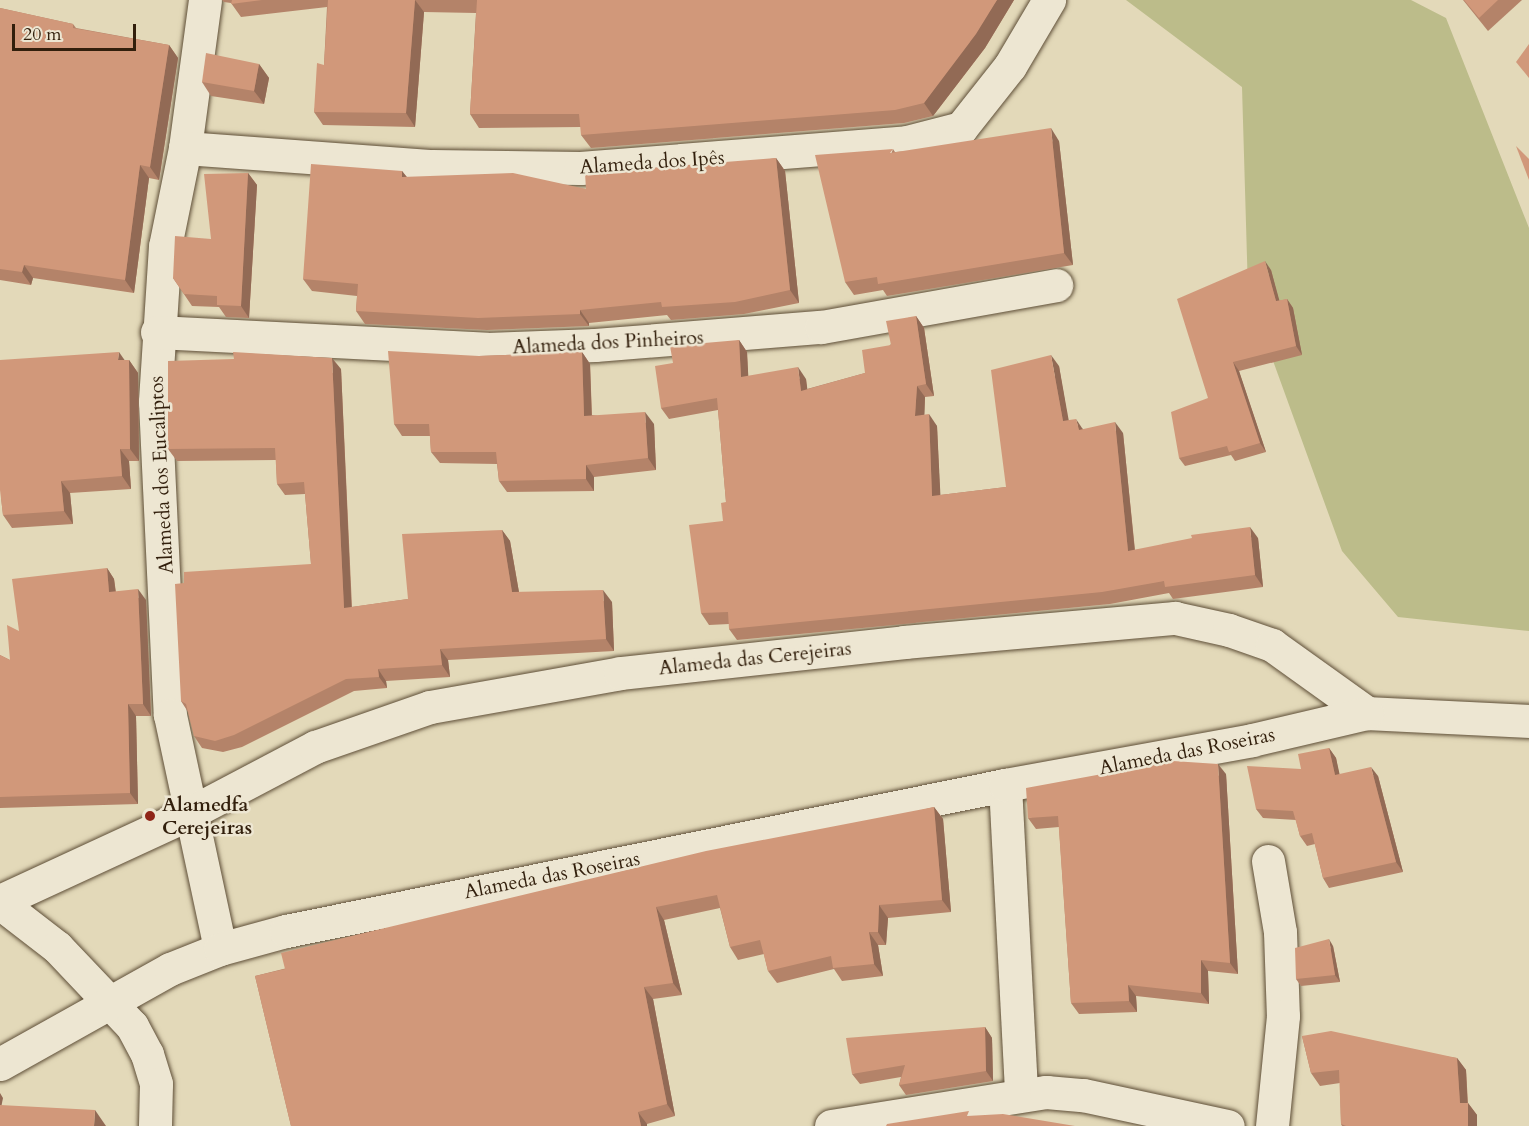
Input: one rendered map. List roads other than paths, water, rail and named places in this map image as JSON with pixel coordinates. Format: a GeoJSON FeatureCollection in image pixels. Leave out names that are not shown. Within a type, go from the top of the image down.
{"type":"FeatureCollection","features":[{"type":"Feature","properties":{"kind":"street","name":"Alameda dos Eucaliptos"},"geometry":{"type":"LineString","coordinates":[[205,0],[185,148],[165,246],[157,332],[155,402],[170,715],[188,814],[220,948]]}},
{"type":"Feature","properties":{"kind":"street","name":"Alameda dos Ipês"},"geometry":{"type":"LineString","coordinates":[[185,148],[432,166],[580,168],[907,142],[961,128],[1010,66],[1049,0]]}},
{"type":"Feature","properties":{"kind":"street","name":"Alameda dos Pinheiros"},"geometry":{"type":"LineString","coordinates":[[157,332],[487,349],[595,345],[821,327],[1056,285]]}},
{"type":"Feature","properties":{"kind":"street","name":"Alameda das Cerejeiras"},"geometry":{"type":"LineString","coordinates":[[0,902],[188,814],[315,747],[430,707],[620,673],[1175,618],[1229,630],[1272,645],[1367,712]]}},
{"type":"Feature","properties":{"kind":"street"},"geometry":{"type":"LineString","coordinates":[[1367,712],[1529,721]]}},
{"type":"Feature","properties":{"kind":"street","name":"Alameda das Roseiras"},"geometry":{"type":"LineString","coordinates":[[0,1065],[170,969],[220,948],[402,906],[1005,785],[1252,740],[1367,712]]}},
{"type":"Feature","properties":{"kind":"street"},"geometry":{"type":"LineString","coordinates":[[1005,785],[1022,1094]]}},
{"type":"Feature","properties":{"kind":"street"},"geometry":{"type":"LineString","coordinates":[[1268,861],[1280,932],[1283,1016],[1272,1126]]}},
{"type":"Feature","properties":{"kind":"street"},"geometry":{"type":"LineString","coordinates":[[0,902],[57,947],[132,1026],[147,1054],[156,1084],[155,1126]]}},
{"type":"Feature","properties":{"kind":"street"},"geometry":{"type":"LineString","coordinates":[[831,1126],[872,1122],[1022,1094],[1083,1095],[1154,1118],[1228,1126]]}},
{"type":"Feature","properties":{"kind":"place","name":"Alamedfa Cerejeiras"},"geometry":{"type":"Point","coordinates":[150,816]}}]}
